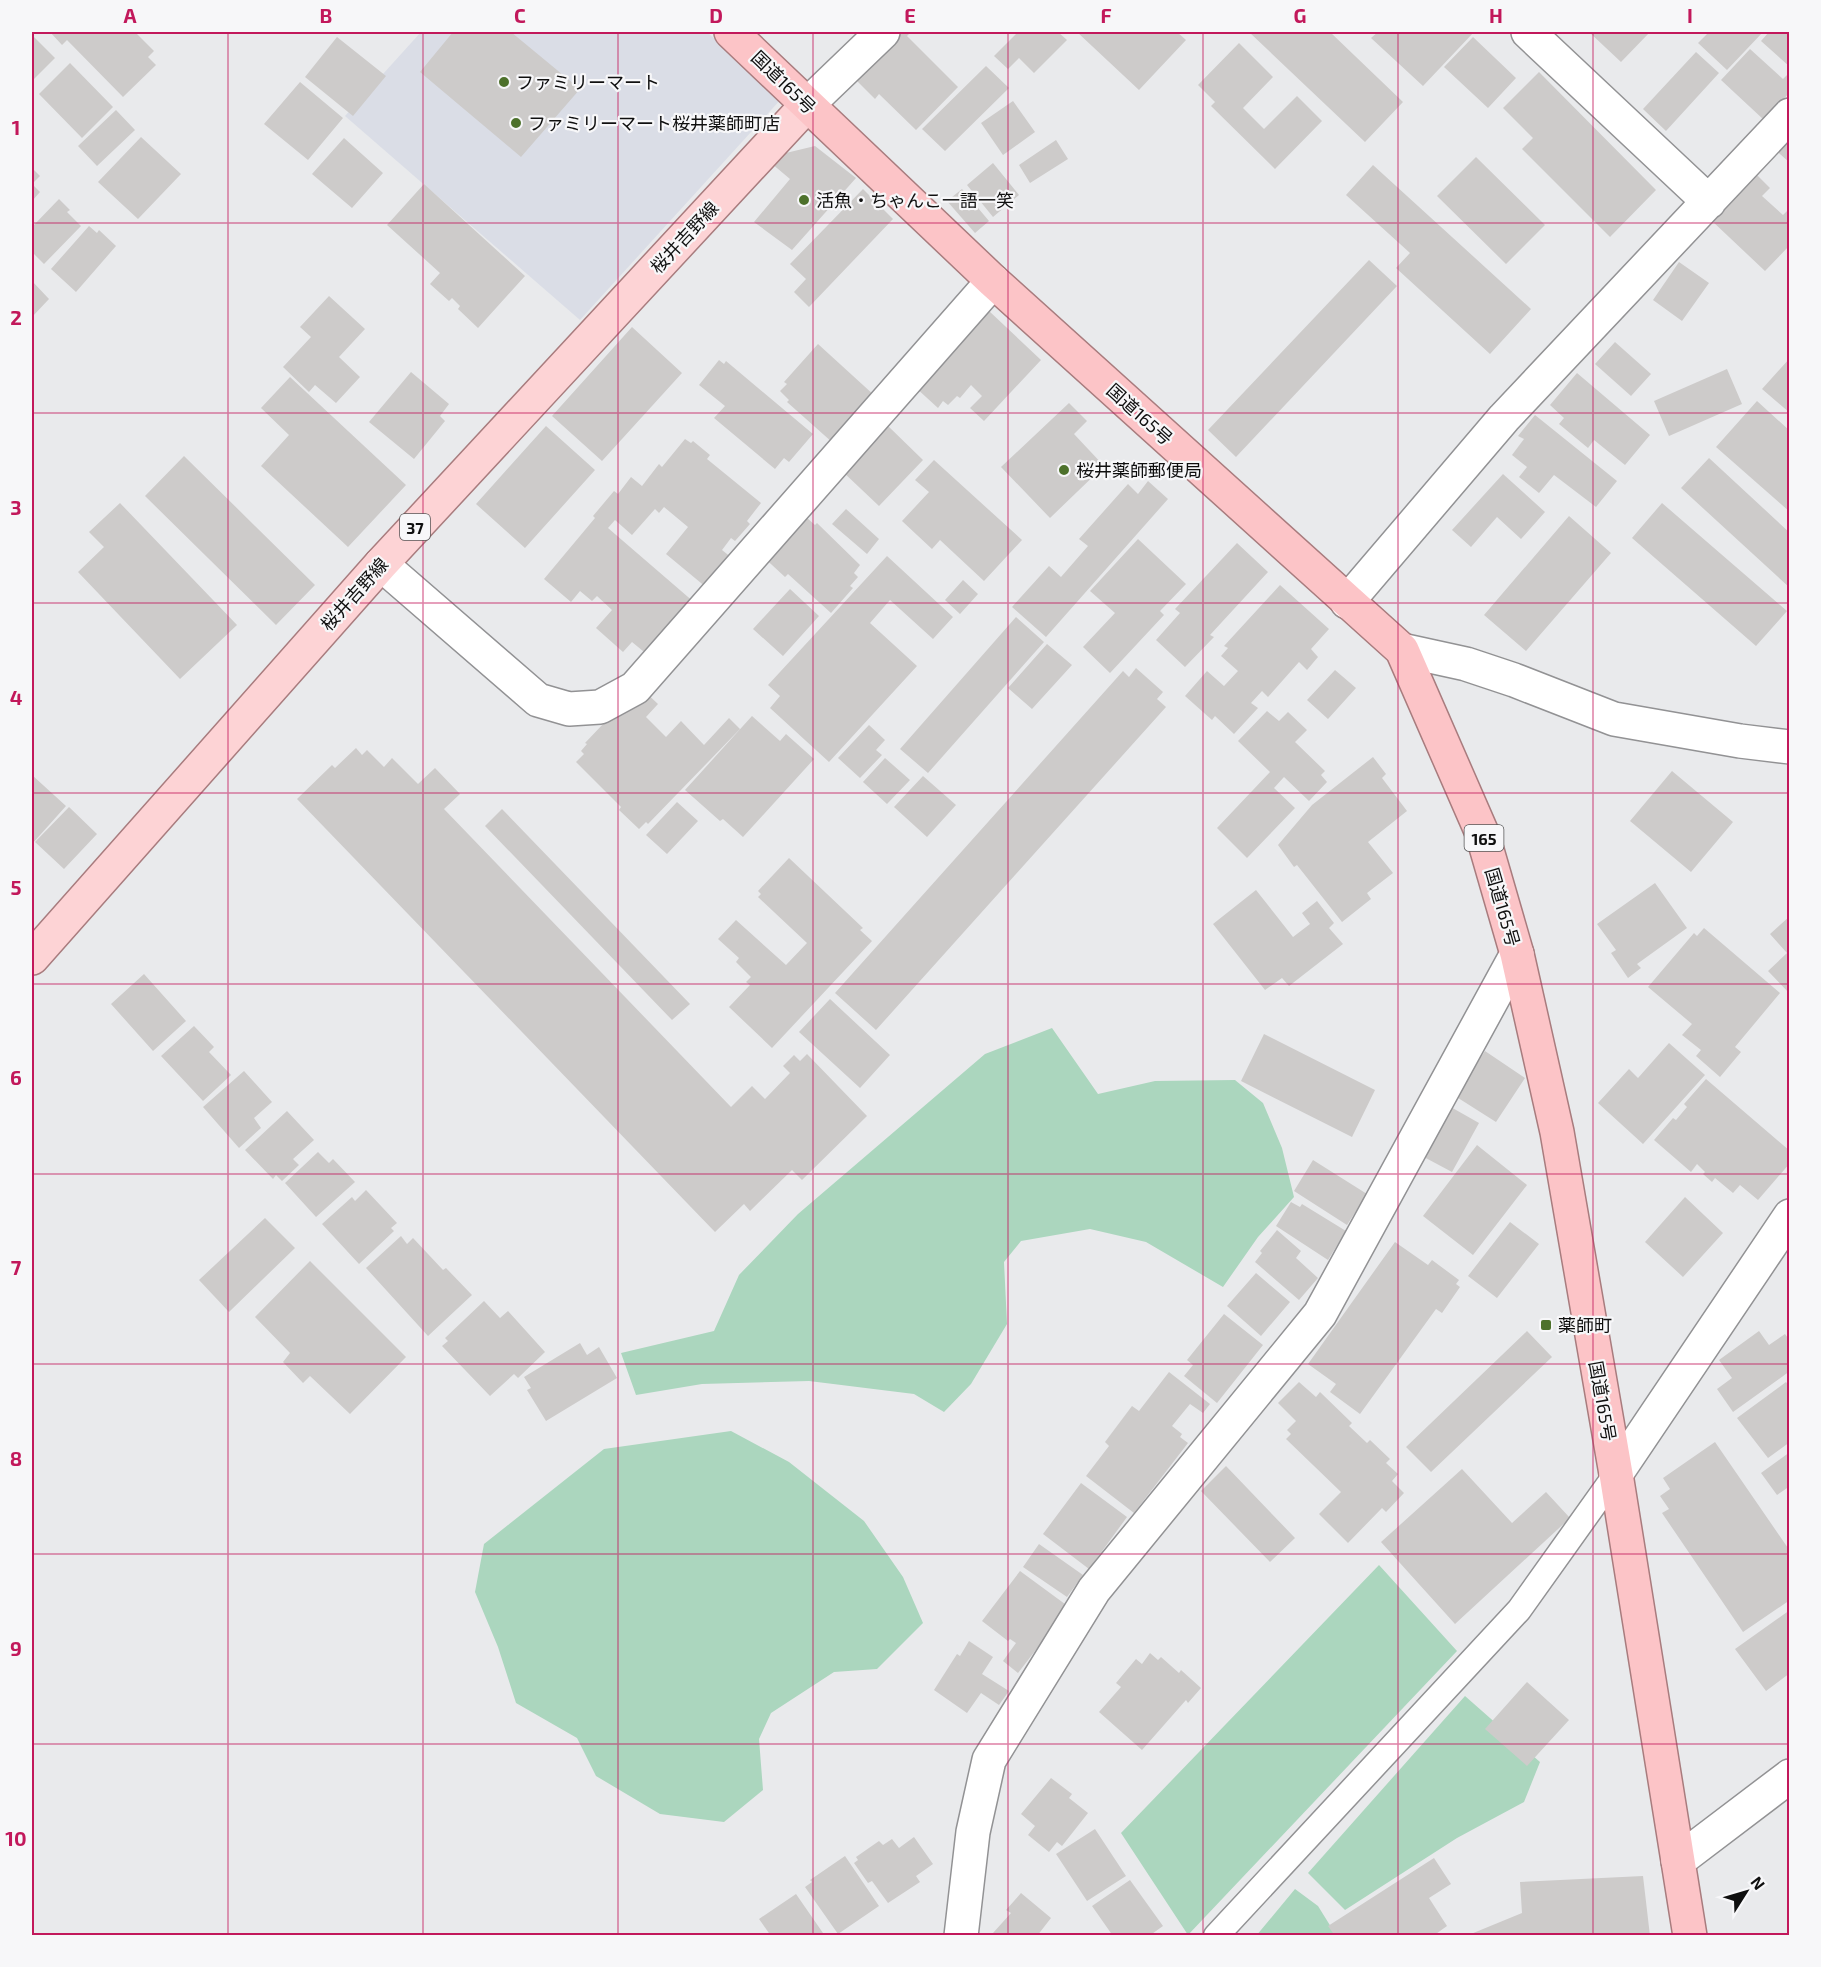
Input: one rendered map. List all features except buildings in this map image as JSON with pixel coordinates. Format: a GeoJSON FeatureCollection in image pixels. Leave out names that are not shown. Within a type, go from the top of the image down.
{"type":"FeatureCollection","features":[{"type":"Feature","properties":{"kind":"highway","name":"国道165号"},"geometry":{"type":"LineString","coordinates":[[730,32],[993,281],[1402,650],[1482,833],[1517,954],[1557,1132],[1616,1474],[1690,1935]]}},
{"type":"Feature","properties":{"kind":"main road","name":"桜井吉野線"},"geometry":{"type":"LineString","coordinates":[[32,958],[381,564],[807,105]]}},
{"type":"Feature","properties":{"kind":"street"},"geometry":{"type":"LineString","coordinates":[[807,105],[883,32]]}},
{"type":"Feature","properties":{"kind":"street"},"geometry":{"type":"LineString","coordinates":[[1528,32],[1709,202]]}},
{"type":"Feature","properties":{"kind":"street"},"geometry":{"type":"LineString","coordinates":[[1347,602],[1504,418],[1790,115]]}},
{"type":"Feature","properties":{"kind":"street"},"geometry":{"type":"LineString","coordinates":[[381,564],[538,700],[569,709],[600,707],[635,688],[993,281]]}},
{"type":"Feature","properties":{"kind":"street"},"geometry":{"type":"LineString","coordinates":[[1402,650],[1466,664],[1614,719],[1740,741],[1790,747]]}},
{"type":"Feature","properties":{"kind":"street"},"geometry":{"type":"LineString","coordinates":[[961,1935],[973,1832],[989,1760],[1094,1590],[1320,1314],[1517,954]]}},
{"type":"Feature","properties":{"kind":"street"},"geometry":{"type":"LineString","coordinates":[[1616,1474],[1790,1216]]}},
{"type":"Feature","properties":{"kind":"street"},"geometry":{"type":"LineString","coordinates":[[1678,1861],[1790,1776]]}},
{"type":"Feature","properties":{"kind":"lane"},"geometry":{"type":"LineString","coordinates":[[1216,1935],[1519,1610],[1616,1474]]}},
{"type":"Feature","properties":{"kind":"shaded area","name":"ファミリーマート桜井薬師町店"},"geometry":{"type":"Polygon","coordinates":[[[421,32],[707,32],[782,98],[580,320],[345,116],[421,32]]]}},
{"type":"Feature","properties":{"kind":"green space"},"geometry":{"type":"Polygon","coordinates":[[[1052,1028],[1098,1094],[1155,1081],[1235,1080],[1263,1103],[1282,1148],[1294,1197],[1258,1237],[1223,1287],[1146,1242],[1090,1229],[1021,1241],[1004,1262],[1007,1324],[971,1384],[944,1412],[914,1394],[809,1381],[702,1384],[636,1395],[621,1353],[714,1331],[739,1275],[798,1214],[985,1054],[1052,1028]]]}},
{"type":"Feature","properties":{"kind":"green space"},"geometry":{"type":"Polygon","coordinates":[[[731,1431],[789,1462],[864,1521],[903,1577],[923,1623],[877,1669],[834,1672],[771,1713],[759,1739],[763,1790],[724,1822],[660,1814],[596,1776],[577,1738],[516,1703],[498,1647],[475,1592],[484,1544],[604,1449],[731,1431]]]}},
{"type":"Feature","properties":{"kind":"green space"},"geometry":{"type":"Polygon","coordinates":[[[1379,1565],[1457,1651],[1188,1935],[1121,1833],[1379,1565]]]}},
{"type":"Feature","properties":{"kind":"green space"},"geometry":{"type":"Polygon","coordinates":[[[1465,1696],[1540,1762],[1524,1802],[1457,1838],[1345,1910],[1308,1873],[1465,1696]]]}},
{"type":"Feature","properties":{"kind":"green space"},"geometry":{"type":"Polygon","coordinates":[[[1295,1889],[1318,1906],[1336,1935],[1256,1936],[1295,1889]]]}},
{"type":"Feature","properties":{"kind":"place","name":"ファミリーマート"},"geometry":{"type":"Point","coordinates":[504,82]}},
{"type":"Feature","properties":{"kind":"place","name":"ファミリーマート桜井薬師町店"},"geometry":{"type":"Point","coordinates":[516,123]}},
{"type":"Feature","properties":{"kind":"place","name":"活魚・ちゃんこ一語一笑"},"geometry":{"type":"Point","coordinates":[804,200]}},
{"type":"Feature","properties":{"kind":"place","name":"桜井薬師郵便局"},"geometry":{"type":"Point","coordinates":[1064,470]}},
{"type":"Feature","properties":{"kind":"place","name":"薬師町"},"geometry":{"type":"Point","coordinates":[1546,1325]}}]}
